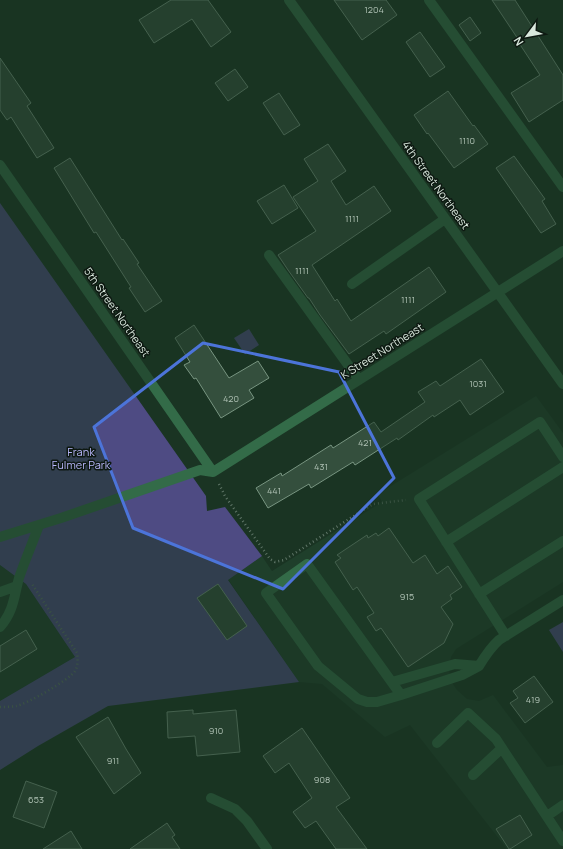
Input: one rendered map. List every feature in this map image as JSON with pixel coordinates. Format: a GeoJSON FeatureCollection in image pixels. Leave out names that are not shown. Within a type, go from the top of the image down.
{"type":"FeatureCollection","features":[{"type":"Feature","properties":{"kind":"street","name":"4th Street Northeast"},"geometry":{"type":"LineString","coordinates":[[289,0],[563,384]]}},
{"type":"Feature","properties":{"kind":"street"},"geometry":{"type":"LineString","coordinates":[[429,0],[563,187]]}},
{"type":"Feature","properties":{"kind":"street","name":"5th Street Northeast"},"geometry":{"type":"LineString","coordinates":[[0,165],[213,472]]}},
{"type":"Feature","properties":{"kind":"street"},"geometry":{"type":"LineString","coordinates":[[352,284],[445,219]]}},
{"type":"Feature","properties":{"kind":"street","name":"K Street Northeast"},"geometry":{"type":"LineString","coordinates":[[213,472],[563,251]]}},
{"type":"Feature","properties":{"kind":"street"},"geometry":{"type":"LineString","coordinates":[[269,255],[359,380]]}},
{"type":"Feature","properties":{"kind":"street"},"geometry":{"type":"LineString","coordinates":[[506,636],[419,499],[540,422],[563,457]]}},
{"type":"Feature","properties":{"kind":"street"},"geometry":{"type":"LineString","coordinates":[[446,542],[563,467]]}},
{"type":"Feature","properties":{"kind":"street"},"geometry":{"type":"LineString","coordinates":[[0,538],[200,470],[213,472]]}},
{"type":"Feature","properties":{"kind":"street"},"geometry":{"type":"LineString","coordinates":[[0,627],[4,623],[12,608],[22,571],[40,525]]}},
{"type":"Feature","properties":{"kind":"street"},"geometry":{"type":"LineString","coordinates":[[479,594],[563,541]]}},
{"type":"Feature","properties":{"kind":"street"},"geometry":{"type":"LineString","coordinates":[[401,695],[307,564],[266,593],[318,666],[358,699],[367,702],[377,702],[401,695],[462,675],[478,666],[485,654],[499,640],[563,600]]}},
{"type":"Feature","properties":{"kind":"street"},"geometry":{"type":"LineString","coordinates":[[0,592],[17,586]]}},
{"type":"Feature","properties":{"kind":"street"},"geometry":{"type":"LineString","coordinates":[[392,682],[455,664],[478,666]]}},
{"type":"Feature","properties":{"kind":"street"},"geometry":{"type":"LineString","coordinates":[[436,744],[468,713],[496,739],[563,840]]}},
{"type":"Feature","properties":{"kind":"street"},"geometry":{"type":"LineString","coordinates":[[473,775],[502,748]]}},
{"type":"Feature","properties":{"kind":"street"},"geometry":{"type":"LineString","coordinates":[[211,798],[235,809],[247,821],[268,849]]}},
{"type":"Feature","properties":{"kind":"street"},"geometry":{"type":"LineString","coordinates":[[547,816],[563,806]]}},
{"type":"Feature","properties":{"kind":"path"},"geometry":{"type":"LineString","coordinates":[[213,472],[225,496],[270,559],[275,562],[284,560],[373,504],[419,499]]}},
{"type":"Feature","properties":{"kind":"path"},"geometry":{"type":"LineString","coordinates":[[0,707],[16,706],[32,700],[75,671],[78,662],[77,653],[22,571]]}},
{"type":"Feature","properties":{"kind":"highlighted area"},"geometry":{"type":"Polygon","coordinates":[[[203,343],[339,372],[394,478],[283,589],[133,528],[94,427],[203,343]]]}},
{"type":"Feature","properties":{"kind":"shaded area"},"geometry":{"type":"Polygon","coordinates":[[[536,396],[563,433],[563,582],[456,649],[451,657],[449,668],[451,681],[457,690],[467,699],[479,701],[493,695],[547,767],[563,765],[563,849],[507,849],[410,725],[385,737],[322,684],[299,682],[228,579],[262,556],[272,571],[382,502],[378,494],[536,396]]]}},
{"type":"Feature","properties":{"kind":"shaded area"},"geometry":{"type":"Polygon","coordinates":[[[0,565],[26,584],[75,657],[0,701],[0,565]]]}},
{"type":"Feature","properties":{"kind":"green space","name":"Frank Fulmer Park"},"geometry":{"type":"Polygon","coordinates":[[[0,203],[206,496],[207,511],[225,507],[262,556],[228,580],[299,682],[108,706],[38,746],[0,770],[0,701],[75,657],[26,584],[0,565],[0,203]]]}},
{"type":"Feature","properties":{"kind":"green space"},"geometry":{"type":"Polygon","coordinates":[[[249,329],[259,345],[245,354],[234,338],[249,329]]]}},
{"type":"Feature","properties":{"kind":"green space"},"geometry":{"type":"Polygon","coordinates":[[[563,622],[563,652],[549,630],[563,622]]]}},
{"type":"Feature","properties":{"kind":"building"},"geometry":{"type":"Polygon","coordinates":[[[171,0],[208,0],[231,32],[211,47],[192,19],[154,43],[139,20],[171,0]]]}},
{"type":"Feature","properties":{"kind":"building"},"geometry":{"type":"Polygon","coordinates":[[[334,0],[386,0],[397,15],[362,40],[334,0]]]}},
{"type":"Feature","properties":{"kind":"building"},"geometry":{"type":"Polygon","coordinates":[[[492,0],[515,0],[563,75],[563,100],[529,122],[511,93],[540,75],[492,0]]]}},
{"type":"Feature","properties":{"kind":"building"},"geometry":{"type":"Polygon","coordinates":[[[470,17],[481,33],[470,41],[459,25],[470,17]]]}},
{"type":"Feature","properties":{"kind":"building"},"geometry":{"type":"Polygon","coordinates":[[[420,32],[445,67],[430,77],[406,42],[420,32]]]}},
{"type":"Feature","properties":{"kind":"building"},"geometry":{"type":"Polygon","coordinates":[[[0,58],[31,103],[27,106],[54,148],[37,158],[11,117],[7,120],[0,110],[0,58]]]}},
{"type":"Feature","properties":{"kind":"building"},"geometry":{"type":"Polygon","coordinates":[[[235,69],[248,87],[228,101],[215,83],[235,69]]]}},
{"type":"Feature","properties":{"kind":"building"},"geometry":{"type":"Polygon","coordinates":[[[448,91],[488,144],[454,168],[414,115],[448,91]]]}},
{"type":"Feature","properties":{"kind":"building"},"geometry":{"type":"Polygon","coordinates":[[[279,93],[300,125],[284,135],[263,103],[279,93]]]}},
{"type":"Feature","properties":{"kind":"building"},"geometry":{"type":"Polygon","coordinates":[[[328,144],[346,171],[331,181],[346,205],[374,186],[391,211],[312,265],[335,301],[337,299],[351,321],[429,267],[446,292],[386,334],[384,331],[349,354],[278,255],[316,231],[293,197],[318,181],[304,159],[328,144]]]}},
{"type":"Feature","properties":{"kind":"building"},"geometry":{"type":"Polygon","coordinates":[[[514,156],[545,199],[542,201],[556,224],[541,233],[496,168],[514,156]]]}},
{"type":"Feature","properties":{"kind":"building"},"geometry":{"type":"Polygon","coordinates":[[[70,158],[122,240],[123,239],[139,263],[137,264],[162,301],[145,312],[129,288],[131,287],[96,232],[94,233],[54,168],[70,158]]]}},
{"type":"Feature","properties":{"kind":"building"},"geometry":{"type":"Polygon","coordinates":[[[284,185],[298,208],[272,224],[257,201],[284,185]]]}},
{"type":"Feature","properties":{"kind":"building"},"geometry":{"type":"Polygon","coordinates":[[[194,325],[229,378],[258,361],[269,378],[249,390],[254,398],[221,418],[196,378],[194,379],[184,365],[190,362],[175,338],[194,325]]]}},
{"type":"Feature","properties":{"kind":"building"},"geometry":{"type":"Polygon","coordinates":[[[481,359],[504,392],[470,415],[460,400],[434,417],[433,415],[398,440],[397,438],[355,465],[353,462],[311,488],[309,484],[268,508],[256,488],[281,473],[282,476],[331,445],[333,448],[374,422],[381,432],[425,402],[418,392],[436,381],[440,386],[481,359]]]}},
{"type":"Feature","properties":{"kind":"building"},"geometry":{"type":"Polygon","coordinates":[[[389,528],[413,563],[425,555],[437,574],[448,566],[462,587],[450,595],[452,599],[441,607],[453,624],[444,643],[408,667],[381,628],[376,631],[367,617],[374,613],[357,587],[353,590],[335,562],[341,558],[337,555],[367,535],[368,538],[376,533],[378,536],[389,528]]]}},
{"type":"Feature","properties":{"kind":"building"},"geometry":{"type":"Polygon","coordinates":[[[218,584],[247,626],[227,640],[197,598],[218,584]]]}},
{"type":"Feature","properties":{"kind":"building"},"geometry":{"type":"Polygon","coordinates":[[[26,630],[37,649],[0,672],[0,646],[26,630]]]}},
{"type":"Feature","properties":{"kind":"building"},"geometry":{"type":"Polygon","coordinates":[[[534,676],[553,702],[525,723],[510,703],[518,698],[513,691],[534,676]]]}},
{"type":"Feature","properties":{"kind":"building"},"geometry":{"type":"Polygon","coordinates":[[[193,710],[193,714],[236,710],[240,752],[197,756],[195,736],[168,738],[167,712],[193,710]]]}},
{"type":"Feature","properties":{"kind":"building"},"geometry":{"type":"Polygon","coordinates":[[[108,717],[141,773],[114,794],[76,737],[108,717]]]}},
{"type":"Feature","properties":{"kind":"building"},"geometry":{"type":"Polygon","coordinates":[[[302,728],[350,798],[336,807],[367,849],[336,849],[316,821],[305,828],[293,812],[312,798],[289,763],[275,773],[263,756],[302,728]]]}},
{"type":"Feature","properties":{"kind":"building"},"geometry":{"type":"Polygon","coordinates":[[[26,781],[57,792],[44,828],[13,817],[26,781]]]}},
{"type":"Feature","properties":{"kind":"building"},"geometry":{"type":"Polygon","coordinates":[[[520,815],[532,835],[509,849],[496,829],[520,815]]]}},
{"type":"Feature","properties":{"kind":"building"},"geometry":{"type":"Polygon","coordinates":[[[167,823],[175,835],[172,837],[180,849],[130,849],[167,823]]]}},
{"type":"Feature","properties":{"kind":"building"},"geometry":{"type":"Polygon","coordinates":[[[71,831],[82,849],[43,849],[71,831]]]}}]}
